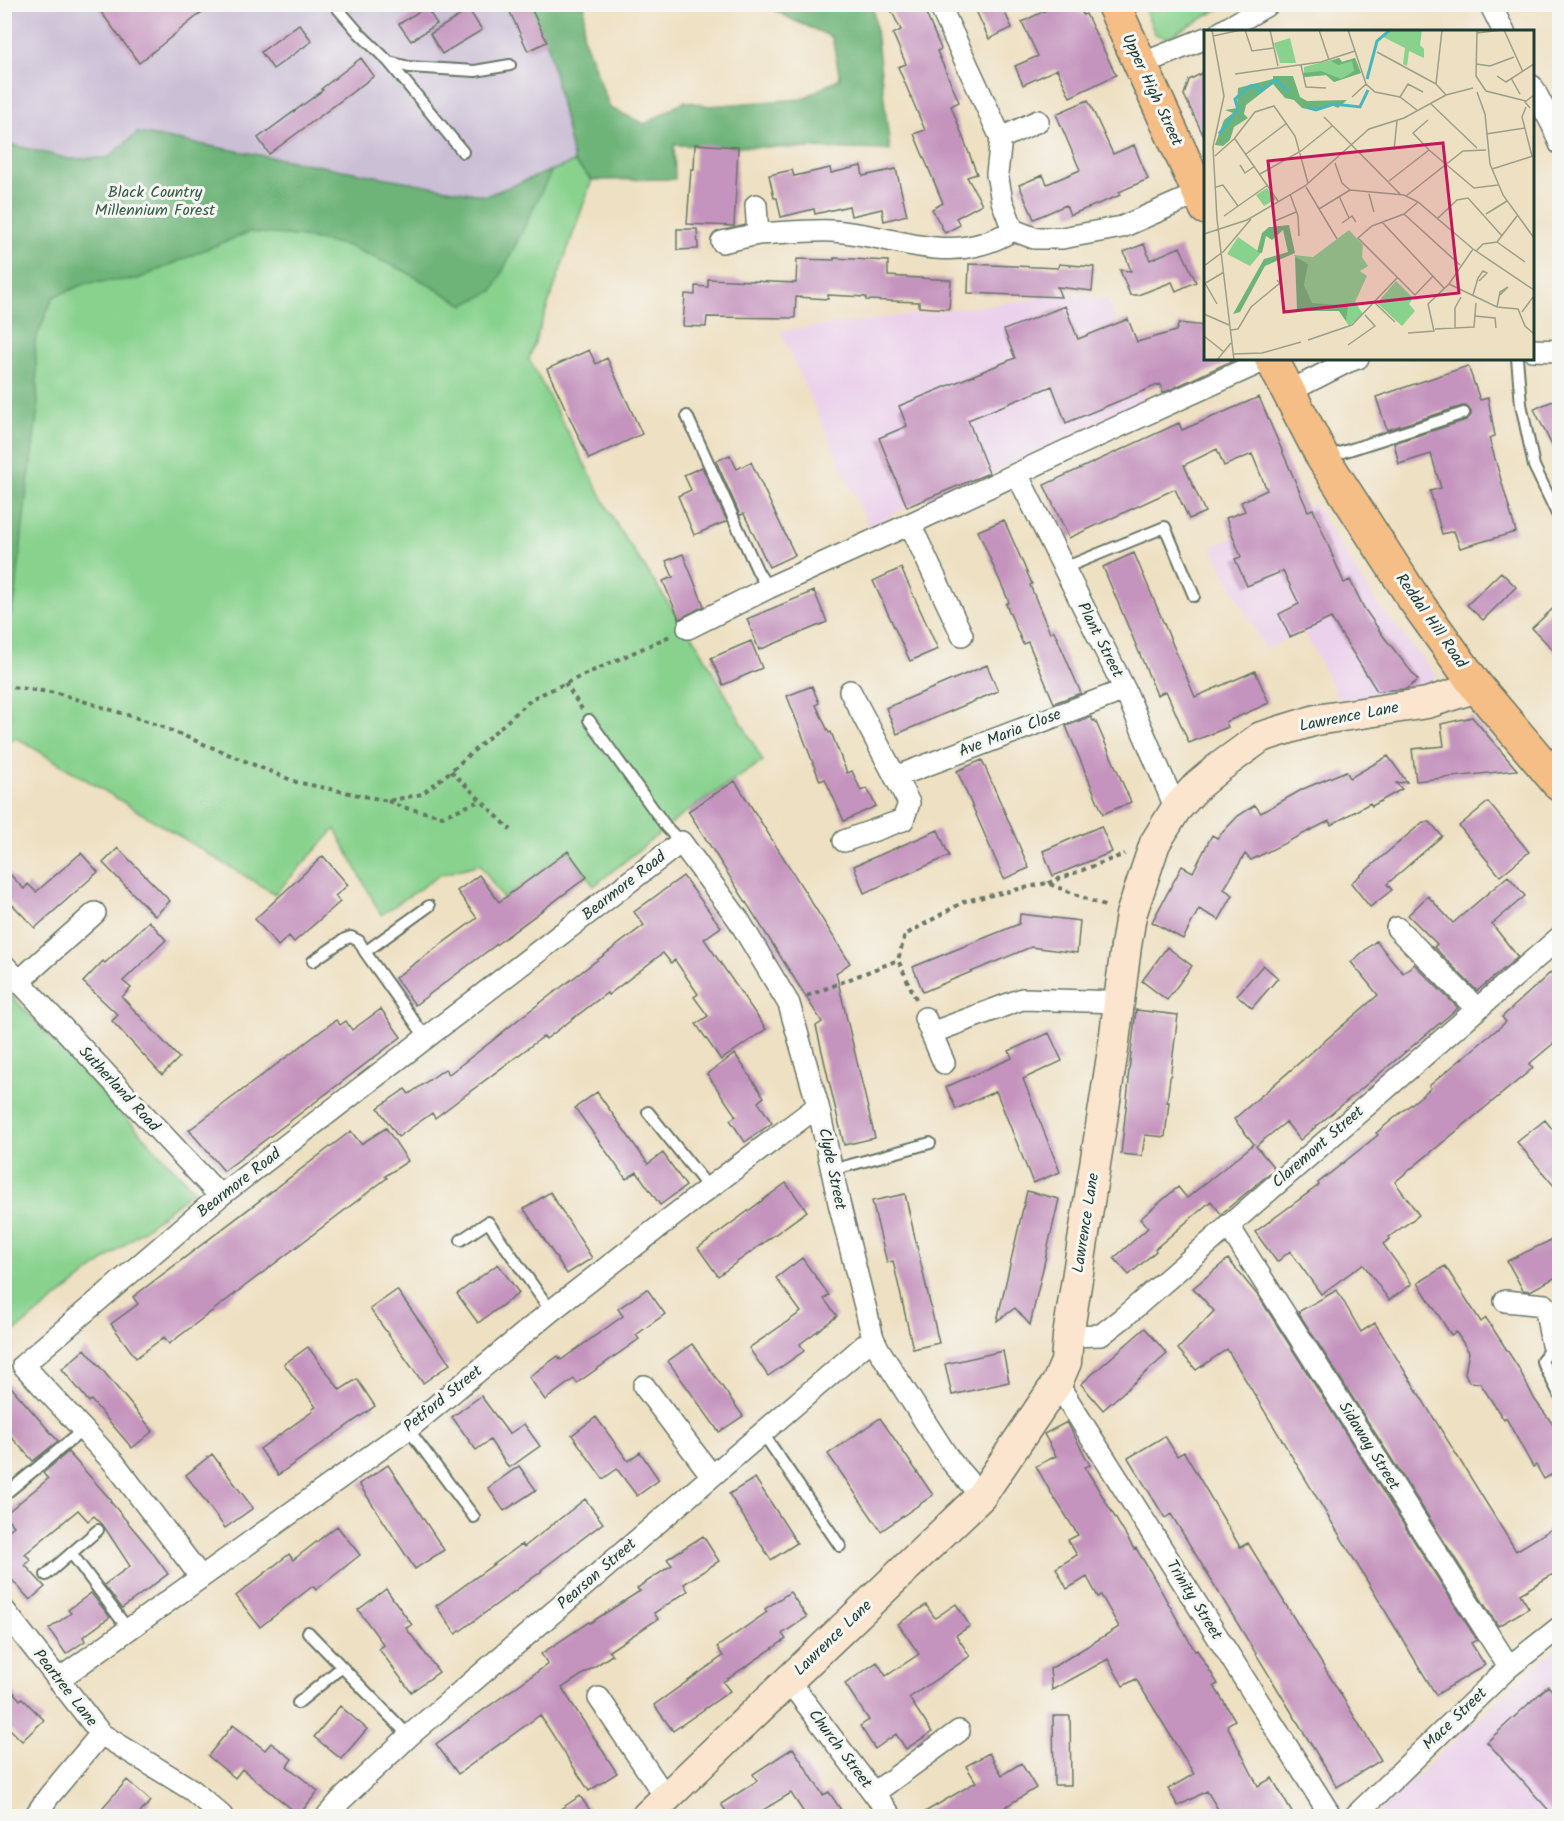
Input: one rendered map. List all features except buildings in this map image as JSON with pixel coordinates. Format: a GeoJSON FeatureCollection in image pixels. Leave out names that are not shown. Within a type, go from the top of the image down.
{"type":"FeatureCollection","features":[{"type":"Feature","properties":{"kind":"main road","name":"Upper High Street"},"geometry":{"type":"LineString","coordinates":[[1113,4],[1202,201]]}},
{"type":"Feature","properties":{"kind":"main road"},"geometry":{"type":"LineString","coordinates":[[1272,360],[1320,452]]}},
{"type":"Feature","properties":{"kind":"main road","name":"Reddal Hill Road"},"geometry":{"type":"LineString","coordinates":[[1320,452],[1414,599],[1477,687],[1560,785]]}},
{"type":"Feature","properties":{"kind":"street"},"geometry":{"type":"LineString","coordinates":[[939,4],[1001,138],[997,174],[1002,201],[1013,230],[1034,238],[1062,238],[1122,227],[1202,201]]}},
{"type":"Feature","properties":{"kind":"street"},"geometry":{"type":"LineString","coordinates":[[1224,30],[1269,4]]}},
{"type":"Feature","properties":{"kind":"street"},"geometry":{"type":"LineString","coordinates":[[1490,4],[1503,30]]}},
{"type":"Feature","properties":{"kind":"street"},"geometry":{"type":"LineString","coordinates":[[1141,64],[1204,39]]}},
{"type":"Feature","properties":{"kind":"street"},"geometry":{"type":"LineString","coordinates":[[1534,88],[1560,144]]}},
{"type":"Feature","properties":{"kind":"street"},"geometry":{"type":"LineString","coordinates":[[1001,138],[1038,121]]}},
{"type":"Feature","properties":{"kind":"street"},"geometry":{"type":"LineString","coordinates":[[756,205],[758,234]]}},
{"type":"Feature","properties":{"kind":"street"},"geometry":{"type":"LineString","coordinates":[[722,242],[758,234],[832,231],[883,237],[929,249],[964,249],[996,241],[1013,230]]}},
{"type":"Feature","properties":{"kind":"street"},"geometry":{"type":"LineString","coordinates":[[1534,350],[1560,351]]}},
{"type":"Feature","properties":{"kind":"street"},"geometry":{"type":"LineString","coordinates":[[688,628],[768,588],[1267,360]]}},
{"type":"Feature","properties":{"kind":"street"},"geometry":{"type":"LineString","coordinates":[[1290,391],[1352,360]]}},
{"type":"Feature","properties":{"kind":"street","name":"Plant Street"},"geometry":{"type":"LineString","coordinates":[[1017,474],[1125,690],[1176,809]]}},
{"type":"Feature","properties":{"kind":"street"},"geometry":{"type":"LineString","coordinates":[[910,524],[962,635]]}},
{"type":"Feature","properties":{"kind":"street","name":"Lawrence Lane"},"geometry":{"type":"LineString","coordinates":[[656,1807],[981,1496],[1058,1383],[1066,1362],[1131,915],[1155,843],[1176,809],[1217,769],[1261,737],[1316,720],[1426,703],[1477,687]]}},
{"type":"Feature","properties":{"kind":"street","name":"Ave Maria Close"},"geometry":{"type":"LineString","coordinates":[[895,777],[1125,690]]}},
{"type":"Feature","properties":{"kind":"street"},"geometry":{"type":"LineString","coordinates":[[844,841],[903,820],[909,803],[850,692]]}},
{"type":"Feature","properties":{"kind":"street","name":"Clyde Street"},"geometry":{"type":"LineString","coordinates":[[681,842],[738,919],[789,1004],[818,1106],[873,1338],[949,1459],[981,1496]]}},
{"type":"Feature","properties":{"kind":"street","name":"Bearmore Road"},"geometry":{"type":"LineString","coordinates":[[200,1576],[115,1464],[23,1365],[220,1196],[681,842]]}},
{"type":"Feature","properties":{"kind":"street"},"geometry":{"type":"LineString","coordinates":[[19,981],[95,913]]}},
{"type":"Feature","properties":{"kind":"street"},"geometry":{"type":"LineString","coordinates":[[1397,928],[1476,1009]]}},
{"type":"Feature","properties":{"kind":"street","name":"Claremont Street"},"geometry":{"type":"LineString","coordinates":[[1068,1336],[1101,1335],[1124,1317],[1560,937]]}},
{"type":"Feature","properties":{"kind":"street","name":"Sutherland Road"},"geometry":{"type":"LineString","coordinates":[[4,965],[220,1196]]}},
{"type":"Feature","properties":{"kind":"street"},"geometry":{"type":"LineString","coordinates":[[944,1063],[928,1026],[1022,999],[1119,1002]]}},
{"type":"Feature","properties":{"kind":"street","name":"Petford Street"},"geometry":{"type":"LineString","coordinates":[[58,1680],[408,1429],[551,1311],[818,1106]]}},
{"type":"Feature","properties":{"kind":"street","name":"Sidaway Street"},"geometry":{"type":"LineString","coordinates":[[1228,1225],[1509,1667]]}},
{"type":"Feature","properties":{"kind":"street"},"geometry":{"type":"LineString","coordinates":[[1506,1301],[1552,1304],[1552,1345]]}},
{"type":"Feature","properties":{"kind":"street","name":"Pearson Street"},"geometry":{"type":"LineString","coordinates":[[327,1816],[408,1736],[873,1338]]}},
{"type":"Feature","properties":{"kind":"street","name":"Trinity Street"},"geometry":{"type":"LineString","coordinates":[[1058,1383],[1331,1816]]}},
{"type":"Feature","properties":{"kind":"street"},"geometry":{"type":"LineString","coordinates":[[644,1386],[712,1476]]}},
{"type":"Feature","properties":{"kind":"street","name":"Peartree Lane"},"geometry":{"type":"LineString","coordinates":[[4,1610],[101,1734],[192,1790],[222,1816]]}},
{"type":"Feature","properties":{"kind":"street","name":"Mace Street"},"geometry":{"type":"LineString","coordinates":[[1355,1816],[1509,1667],[1560,1626]]}},
{"type":"Feature","properties":{"kind":"street","name":"Church Street"},"geometry":{"type":"LineString","coordinates":[[789,1682],[891,1816]]}},
{"type":"Feature","properties":{"kind":"street"},"geometry":{"type":"LineString","coordinates":[[599,1698],[656,1807]]}},
{"type":"Feature","properties":{"kind":"street"},"geometry":{"type":"LineString","coordinates":[[874,1793],[959,1731]]}},
{"type":"Feature","properties":{"kind":"street"},"geometry":{"type":"LineString","coordinates":[[35,1816],[101,1734]]}},
{"type":"Feature","properties":{"kind":"lane"},"geometry":{"type":"LineString","coordinates":[[334,4],[359,33],[389,62],[463,152]]}},
{"type":"Feature","properties":{"kind":"lane"},"geometry":{"type":"LineString","coordinates":[[389,62],[409,67],[475,71],[510,64]]}},
{"type":"Feature","properties":{"kind":"lane"},"geometry":{"type":"LineString","coordinates":[[1517,360],[1521,404],[1534,466],[1560,520]]}},
{"type":"Feature","properties":{"kind":"lane"},"geometry":{"type":"LineString","coordinates":[[1320,452],[1464,413]]}},
{"type":"Feature","properties":{"kind":"lane"},"geometry":{"type":"LineString","coordinates":[[687,416],[758,572],[768,588]]}},
{"type":"Feature","properties":{"kind":"lane"},"geometry":{"type":"LineString","coordinates":[[1064,568],[1165,527],[1194,596]]}},
{"type":"Feature","properties":{"kind":"lane"},"geometry":{"type":"LineString","coordinates":[[589,720],[667,828],[681,842]]}},
{"type":"Feature","properties":{"kind":"lane"},"geometry":{"type":"LineString","coordinates":[[365,952],[429,906]]}},
{"type":"Feature","properties":{"kind":"lane"},"geometry":{"type":"LineString","coordinates":[[313,961],[345,939],[351,937],[359,941],[426,1038]]}},
{"type":"Feature","properties":{"kind":"lane"},"geometry":{"type":"LineString","coordinates":[[648,1112],[709,1188]]}},
{"type":"Feature","properties":{"kind":"lane"},"geometry":{"type":"LineString","coordinates":[[832,1170],[930,1143]]}},
{"type":"Feature","properties":{"kind":"lane"},"geometry":{"type":"LineString","coordinates":[[461,1240],[488,1222],[551,1311]]}},
{"type":"Feature","properties":{"kind":"lane"},"geometry":{"type":"LineString","coordinates":[[1552,1345],[1542,1361],[1560,1396]]}},
{"type":"Feature","properties":{"kind":"lane"},"geometry":{"type":"LineString","coordinates":[[408,1429],[474,1517]]}},
{"type":"Feature","properties":{"kind":"lane"},"geometry":{"type":"LineString","coordinates":[[4,1495],[84,1430]]}},
{"type":"Feature","properties":{"kind":"lane"},"geometry":{"type":"LineString","coordinates":[[762,1432],[840,1546]]}},
{"type":"Feature","properties":{"kind":"lane"},"geometry":{"type":"LineString","coordinates":[[46,1575],[98,1530]]}},
{"type":"Feature","properties":{"kind":"lane"},"geometry":{"type":"LineString","coordinates":[[72,1554],[128,1629]]}},
{"type":"Feature","properties":{"kind":"lane"},"geometry":{"type":"LineString","coordinates":[[308,1632],[408,1736]]}},
{"type":"Feature","properties":{"kind":"lane"},"geometry":{"type":"LineString","coordinates":[[298,1703],[342,1667]]}},
{"type":"Feature","properties":{"kind":"path"},"geometry":{"type":"LineString","coordinates":[[388,801],[422,794],[533,698],[688,628]]}},
{"type":"Feature","properties":{"kind":"path"},"geometry":{"type":"LineString","coordinates":[[565,683],[589,720]]}},
{"type":"Feature","properties":{"kind":"path"},"geometry":{"type":"LineString","coordinates":[[4,686],[57,693],[150,722],[296,782],[388,801],[401,807],[443,816],[480,801]]}},
{"type":"Feature","properties":{"kind":"path"},"geometry":{"type":"LineString","coordinates":[[451,771],[512,830]]}},
{"type":"Feature","properties":{"kind":"path"},"geometry":{"type":"LineString","coordinates":[[928,1026],[898,960],[905,935],[965,901],[1047,883],[1155,843]]}},
{"type":"Feature","properties":{"kind":"path"},"geometry":{"type":"LineString","coordinates":[[1047,883],[1131,915]]}},
{"type":"Feature","properties":{"kind":"path"},"geometry":{"type":"LineString","coordinates":[[789,1004],[898,960]]}},
{"type":"Feature","properties":{"kind":"shaded area"},"geometry":{"type":"Polygon","coordinates":[[[529,4],[548,46],[574,162],[486,196],[137,133],[108,158],[69,159],[5,143],[5,5],[529,4]]]}},
{"type":"Feature","properties":{"kind":"shaded area"},"geometry":{"type":"Polygon","coordinates":[[[1059,291],[1108,301],[1146,399],[989,474],[907,507],[869,527],[780,331],[1030,300],[1059,291]]]}},
{"type":"Feature","properties":{"kind":"shaded area"},"geometry":{"type":"Polygon","coordinates":[[[1314,504],[1375,601],[1436,675],[1427,691],[1394,698],[1340,701],[1304,631],[1265,649],[1211,547],[1314,504]]]}},
{"type":"Feature","properties":{"kind":"shaded area"},"geometry":{"type":"Polygon","coordinates":[[[1559,1646],[1559,1816],[1373,1816],[1517,1683],[1559,1646]]]}},
{"type":"Feature","properties":{"kind":"green space"},"geometry":{"type":"Polygon","coordinates":[[[529,5],[585,5],[583,36],[610,108],[645,124],[685,101],[709,106],[802,99],[840,78],[832,37],[765,5],[873,5],[890,150],[674,145],[675,179],[592,180],[574,162],[548,46],[529,5]]]}},
{"type":"Feature","properties":{"kind":"green space"},"geometry":{"type":"Polygon","coordinates":[[[1143,5],[1226,5],[1167,38],[1155,34],[1143,5]]]}},
{"type":"Feature","properties":{"kind":"green space"},"geometry":{"type":"Polygon","coordinates":[[[137,133],[486,196],[574,162],[592,180],[529,359],[619,529],[694,638],[763,761],[686,812],[594,886],[568,851],[503,899],[480,864],[440,875],[381,915],[335,829],[275,894],[17,738],[5,743],[5,143],[69,159],[108,158],[137,133]]]}},
{"type":"Feature","properties":{"kind":"green space","name":"Black Country Millennium Forest"},"geometry":{"type":"Polygon","coordinates":[[[137,133],[486,196],[552,170],[493,291],[464,305],[403,270],[348,246],[296,236],[250,232],[138,279],[87,283],[53,297],[35,341],[38,408],[15,601],[5,631],[5,143],[69,159],[108,158],[137,133]]]}},
{"type":"Feature","properties":{"kind":"green space"},"geometry":{"type":"Polygon","coordinates":[[[5,989],[194,1190],[5,1339],[5,989]]]}}]}
